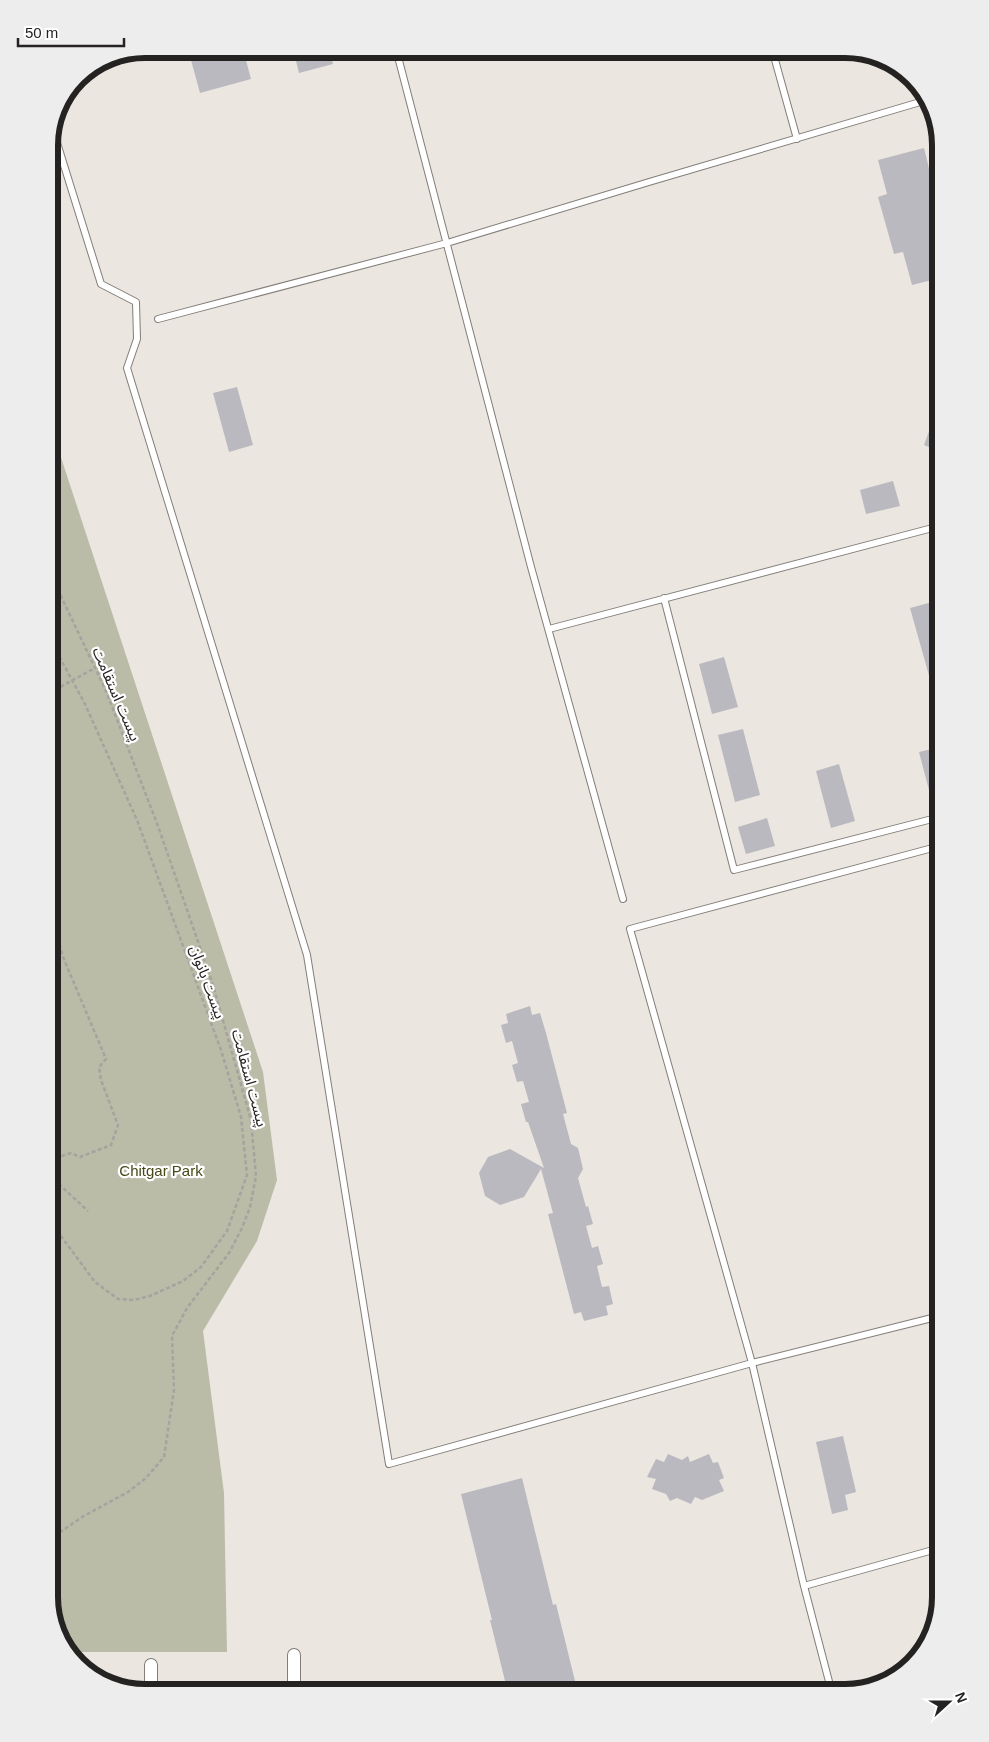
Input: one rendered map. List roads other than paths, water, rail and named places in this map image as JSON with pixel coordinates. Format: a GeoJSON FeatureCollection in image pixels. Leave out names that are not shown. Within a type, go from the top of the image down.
{"type":"FeatureCollection","features":[{"type":"Feature","properties":{"kind":"street"},"geometry":{"type":"LineString","coordinates":[[294,1655],[294,1684]]}},
{"type":"Feature","properties":{"kind":"street"},"geometry":{"type":"LineString","coordinates":[[151,1684],[152,1665]]}},
{"type":"Feature","properties":{"kind":"lane"},"geometry":{"type":"LineString","coordinates":[[398,58],[548,629],[623,899]]}},
{"type":"Feature","properties":{"kind":"lane"},"geometry":{"type":"LineString","coordinates":[[774,58],[796,139]]}},
{"type":"Feature","properties":{"kind":"lane"},"geometry":{"type":"LineString","coordinates":[[158,319],[447,243],[920,102]]}},
{"type":"Feature","properties":{"kind":"lane"},"geometry":{"type":"LineString","coordinates":[[58,146],[101,284],[136,302],[137,339],[127,368],[307,955],[389,1464],[752,1363],[932,1318]]}},
{"type":"Feature","properties":{"kind":"lane"},"geometry":{"type":"LineString","coordinates":[[548,629],[932,528]]}},
{"type":"Feature","properties":{"kind":"lane"},"geometry":{"type":"LineString","coordinates":[[664,598],[734,870],[932,819]]}},
{"type":"Feature","properties":{"kind":"lane"},"geometry":{"type":"LineString","coordinates":[[830,1684],[804,1586],[752,1363],[630,929],[932,848]]}},
{"type":"Feature","properties":{"kind":"lane"},"geometry":{"type":"LineString","coordinates":[[804,1586],[932,1550]]}},
{"type":"Feature","properties":{"kind":"park label","name":"Chitgar Park"},"geometry":{"type":"Point","coordinates":[161,1170]}}]}
